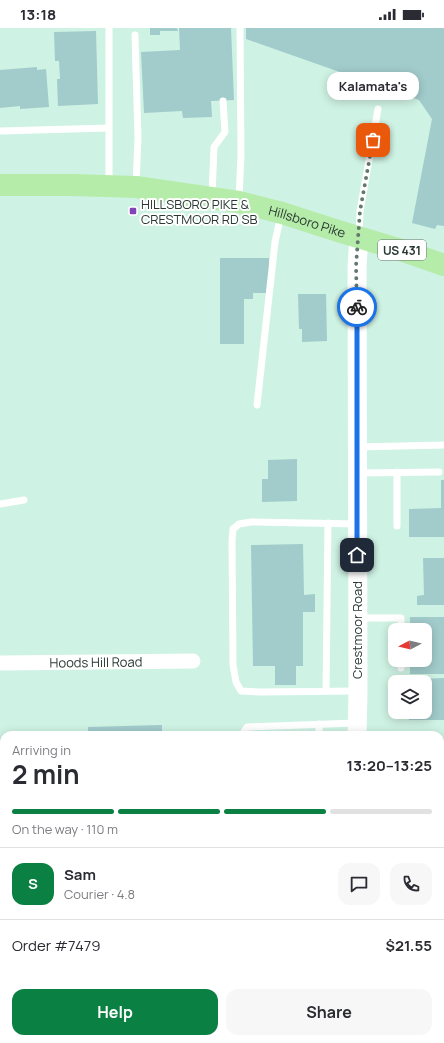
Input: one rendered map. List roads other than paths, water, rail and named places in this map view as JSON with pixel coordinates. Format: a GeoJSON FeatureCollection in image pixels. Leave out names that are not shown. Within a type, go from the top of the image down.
{"type":"FeatureCollection","features":[{"type":"Feature","properties":{"kind":"main road","name":"Hillsboro Pike"},"geometry":{"type":"LineString","coordinates":[[0,185],[108,186],[212,197],[282,213],[398,248],[444,265]]}},
{"type":"Feature","properties":{"kind":"street","name":"Crestmoor Road"},"geometry":{"type":"LineString","coordinates":[[357,729],[358,618],[356,266],[359,237]]}},
{"type":"Feature","properties":{"kind":"street","name":"Hoods Hill Road"},"geometry":{"type":"LineString","coordinates":[[0,663],[193,661]]}},
{"type":"Feature","properties":{"kind":"lane"},"geometry":{"type":"LineString","coordinates":[[108,186],[110,28]]}},
{"type":"Feature","properties":{"kind":"lane"},"geometry":{"type":"LineString","coordinates":[[239,202],[241,156],[240,28]]}},
{"type":"Feature","properties":{"kind":"lane"},"geometry":{"type":"LineString","coordinates":[[135,35],[138,138],[136,188]]}},
{"type":"Feature","properties":{"kind":"lane"},"geometry":{"type":"LineString","coordinates":[[212,197],[214,147],[225,132],[224,101]]}},
{"type":"Feature","properties":{"kind":"lane"},"geometry":{"type":"LineString","coordinates":[[359,237],[360,211],[378,109]]}},
{"type":"Feature","properties":{"kind":"lane"},"geometry":{"type":"LineString","coordinates":[[0,131],[109,128]]}},
{"type":"Feature","properties":{"kind":"lane"},"geometry":{"type":"LineString","coordinates":[[257,405],[275,242],[282,213]]}},
{"type":"Feature","properties":{"kind":"lane"},"geometry":{"type":"LineString","coordinates":[[357,447],[444,444]]}},
{"type":"Feature","properties":{"kind":"lane"},"geometry":{"type":"LineString","coordinates":[[397,472],[397,526]]}},
{"type":"Feature","properties":{"kind":"lane"},"geometry":{"type":"LineString","coordinates":[[357,473],[439,472]]}},
{"type":"Feature","properties":{"kind":"lane"},"geometry":{"type":"LineString","coordinates":[[0,504],[24,500]]}},
{"type":"Feature","properties":{"kind":"lane"},"geometry":{"type":"LineString","coordinates":[[357,524],[251,522],[239,524],[233,529],[232,541],[233,665],[236,682],[242,691],[358,691]]}},
{"type":"Feature","properties":{"kind":"lane"},"geometry":{"type":"LineString","coordinates":[[326,691],[328,523]]}},
{"type":"Feature","properties":{"kind":"lane"},"geometry":{"type":"LineString","coordinates":[[358,618],[401,618],[401,623]]}},
{"type":"Feature","properties":{"kind":"lane"},"geometry":{"type":"LineString","coordinates":[[244,731],[247,727],[319,724],[357,729]]}},
{"type":"Feature","properties":{"kind":"lane"},"geometry":{"type":"LineString","coordinates":[[319,724],[319,731]]}},
{"type":"Feature","properties":{"kind":"place","name":"Kalamata's"},"geometry":{"type":"Point","coordinates":[373,140]}},
{"type":"Feature","properties":{"kind":"place","name":"HILLSBORO PIKE & CRESTMOOR RD SB"},"geometry":{"type":"Point","coordinates":[133,211]}}]}
